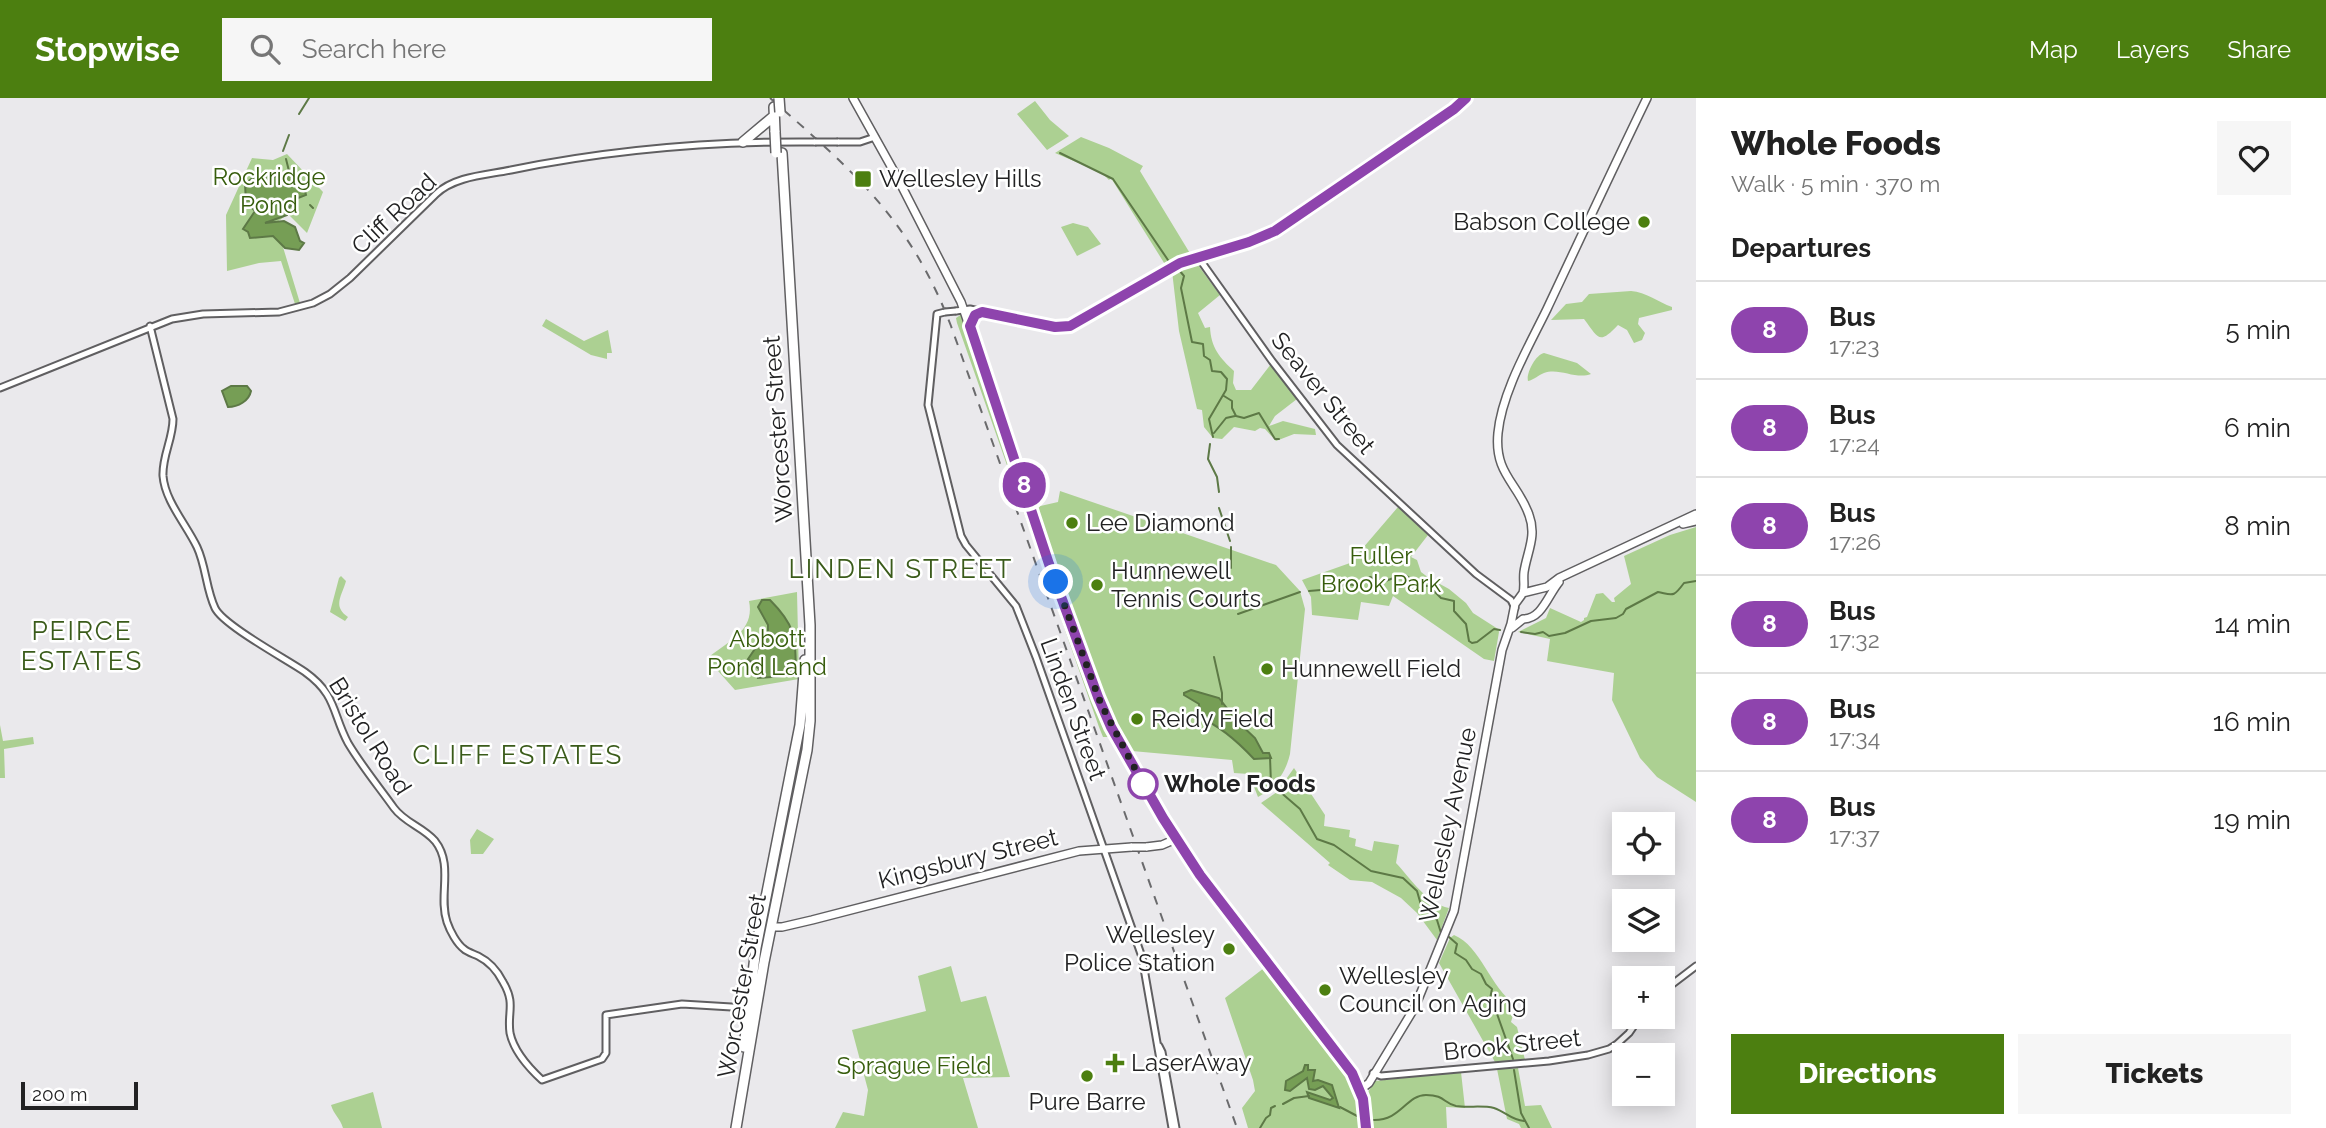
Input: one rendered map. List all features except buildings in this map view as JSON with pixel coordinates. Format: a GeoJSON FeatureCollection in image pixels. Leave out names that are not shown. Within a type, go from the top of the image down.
{"type":"FeatureCollection","features":[{"type":"Feature","properties":{"kind":"highway","name":"Worcester Street"},"geometry":{"type":"LineString","coordinates":[[736,1128],[781,819],[800,725],[805,641],[776,106]]}},
{"type":"Feature","properties":{"kind":"highway"},"geometry":{"type":"LineString","coordinates":[[743,142],[776,106]]}},
{"type":"Feature","properties":{"kind":"highway","name":"Worcester Street"},"geometry":{"type":"LineString","coordinates":[[731,1128],[748,1008],[771,927],[810,729],[810,647],[779,153]]}},
{"type":"Feature","properties":{"kind":"highway"},"geometry":{"type":"LineString","coordinates":[[781,819],[787,818],[792,824]]}},
{"type":"Feature","properties":{"kind":"main road"},"geometry":{"type":"LineString","coordinates":[[853,98],[970,326],[1047,557],[1111,727],[1176,839],[1222,906],[1345,1063],[1359,1087],[1366,1128]]}},
{"type":"Feature","properties":{"kind":"main road"},"geometry":{"type":"LineString","coordinates":[[1523,619],[1515,609],[1522,594],[1531,543],[1531,523],[1525,506],[1508,481],[1500,462],[1498,438],[1503,411],[1531,343],[1647,98]]}},
{"type":"Feature","properties":{"kind":"main road"},"geometry":{"type":"LineString","coordinates":[[970,326],[975,315],[982,312]]}},
{"type":"Feature","properties":{"kind":"main road"},"geometry":{"type":"LineString","coordinates":[[1522,594],[1536,591],[1696,513]]}},
{"type":"Feature","properties":{"kind":"main road"},"geometry":{"type":"LineString","coordinates":[[1659,532],[1696,521]]}},
{"type":"Feature","properties":{"kind":"main road"},"geometry":{"type":"LineString","coordinates":[[1525,568],[1536,591],[1542,597],[1543,606]]}},
{"type":"Feature","properties":{"kind":"main road"},"geometry":{"type":"LineString","coordinates":[[1508,634],[1523,619],[1534,618],[1564,576]]}},
{"type":"Feature","properties":{"kind":"main road","name":"Wellesley Avenue"},"geometry":{"type":"LineString","coordinates":[[1359,1087],[1373,1073],[1415,1007],[1454,912],[1502,650],[1515,609]]}},
{"type":"Feature","properties":{"kind":"main road","name":"Kingsbury Street"},"geometry":{"type":"LineString","coordinates":[[771,927],[812,920],[1074,852],[1161,846],[1176,839]]}},
{"type":"Feature","properties":{"kind":"street"},"geometry":{"type":"LineString","coordinates":[[960,310],[970,309],[1048,326],[1068,327],[1177,265],[1275,231],[1454,109],[1466,98]]}},
{"type":"Feature","properties":{"kind":"street","name":"Cliff Road"},"geometry":{"type":"LineString","coordinates":[[0,387],[150,326],[189,316],[279,312],[316,302],[344,283],[438,192],[456,182],[604,153],[652,147],[743,142],[860,142],[875,137]]}},
{"type":"Feature","properties":{"kind":"street","name":"Seaver Street"},"geometry":{"type":"LineString","coordinates":[[1198,257],[1336,445],[1459,559],[1511,601],[1515,609]]}},
{"type":"Feature","properties":{"kind":"street","name":"Linden Street"},"geometry":{"type":"LineString","coordinates":[[960,310],[937,314],[928,405],[961,536],[1016,606],[1024,623],[1143,960],[1174,1128]]}},
{"type":"Feature","properties":{"kind":"street","name":"Bristol Road"},"geometry":{"type":"LineString","coordinates":[[150,326],[173,416],[173,429],[163,465],[165,487],[198,549],[216,611],[225,620],[319,684],[334,706],[350,745],[395,809],[404,819],[435,841],[443,857],[445,915],[452,933],[464,950],[486,961],[498,972],[511,998],[510,1034],[514,1046],[531,1071],[542,1080],[602,1059],[606,1053],[606,1015],[682,1004],[748,1008]]}},
{"type":"Feature","properties":{"kind":"street"},"geometry":{"type":"LineString","coordinates":[[1500,593],[1522,594]]}},
{"type":"Feature","properties":{"kind":"street"},"geometry":{"type":"LineString","coordinates":[[1675,982],[1696,966]]}},
{"type":"Feature","properties":{"kind":"street","name":"Brook Street"},"geometry":{"type":"LineString","coordinates":[[1373,1073],[1381,1076],[1578,1057],[1614,1046],[1632,1029]]}},
{"type":"Feature","properties":{"kind":"green space"},"geometry":{"type":"Polygon","coordinates":[[[1035,101],[1050,120],[1069,136],[1047,150],[1017,114],[1035,101]]]}},
{"type":"Feature","properties":{"kind":"green space"},"geometry":{"type":"Polygon","coordinates":[[[1081,137],[1143,166],[1140,171],[1191,255],[1166,266],[1111,178],[1109,180],[1102,173],[1055,153],[1081,137]]]}},
{"type":"Feature","properties":{"kind":"green space","name":"Rockridge Pond"},"geometry":{"type":"Polygon","coordinates":[[[287,154],[323,192],[307,233],[288,214],[265,231],[279,234],[300,303],[295,304],[281,261],[227,271],[226,215],[252,158],[273,160],[287,154]]]}},
{"type":"Feature","properties":{"kind":"green space"},"geometry":{"type":"Polygon","coordinates":[[[1073,223],[1088,227],[1101,244],[1077,256],[1061,227],[1073,223]]]}},
{"type":"Feature","properties":{"kind":"green space"},"geometry":{"type":"Polygon","coordinates":[[[1195,261],[1220,295],[1198,313],[1205,328],[1210,327],[1217,352],[1234,371],[1233,383],[1236,390],[1251,390],[1271,364],[1297,399],[1275,416],[1269,426],[1283,421],[1315,429],[1316,435],[1294,434],[1276,441],[1265,429],[1255,431],[1234,427],[1222,439],[1213,438],[1204,427],[1202,410],[1197,409],[1179,331],[1172,271],[1195,261]]]}},
{"type":"Feature","properties":{"kind":"green space"},"geometry":{"type":"Polygon","coordinates":[[[1631,291],[1672,307],[1672,310],[1639,318],[1638,324],[1645,333],[1642,340],[1634,343],[1627,330],[1618,325],[1607,335],[1599,337],[1584,319],[1551,320],[1566,304],[1582,302],[1589,294],[1631,291]]]}},
{"type":"Feature","properties":{"kind":"green space"},"geometry":{"type":"Polygon","coordinates":[[[962,314],[1109,737],[1103,737],[1099,727],[957,323],[956,318],[962,314]]]}},
{"type":"Feature","properties":{"kind":"green space"},"geometry":{"type":"Polygon","coordinates":[[[546,319],[584,341],[608,330],[612,353],[607,353],[607,359],[591,355],[542,326],[546,319]]]}},
{"type":"Feature","properties":{"kind":"green space"},"geometry":{"type":"Polygon","coordinates":[[[1544,353],[1577,363],[1591,374],[1579,376],[1550,372],[1528,381],[1532,365],[1537,357],[1544,353]]]}},
{"type":"Feature","properties":{"kind":"green space"},"geometry":{"type":"Polygon","coordinates":[[[1060,491],[1276,565],[1300,591],[1305,609],[1290,754],[1286,767],[1270,789],[1258,797],[1249,774],[1234,773],[1232,760],[1132,751],[1104,699],[1036,507],[1058,502],[1060,491]]]}},
{"type":"Feature","properties":{"kind":"green space","name":"Fuller Brook Park"},"geometry":{"type":"Polygon","coordinates":[[[1398,507],[1428,535],[1411,557],[1417,560],[1421,572],[1449,589],[1466,603],[1473,613],[1498,629],[1494,661],[1484,659],[1393,596],[1389,606],[1361,602],[1358,620],[1312,615],[1311,597],[1302,580],[1350,563],[1398,507]]]}},
{"type":"Feature","properties":{"kind":"green space"},"geometry":{"type":"Polygon","coordinates":[[[1696,527],[1696,802],[1657,777],[1640,758],[1612,700],[1614,673],[1547,661],[1550,639],[1518,632],[1546,618],[1550,608],[1581,622],[1587,617],[1596,594],[1603,593],[1615,602],[1614,598],[1631,584],[1624,556],[1670,535],[1696,527]]]}},
{"type":"Feature","properties":{"kind":"green space"},"geometry":{"type":"Polygon","coordinates":[[[341,576],[346,581],[339,605],[348,617],[345,621],[330,612],[341,576]]]}},
{"type":"Feature","properties":{"kind":"green space","name":"Abbott Pond Land"},"geometry":{"type":"Polygon","coordinates":[[[797,592],[799,679],[735,690],[710,662],[710,656],[745,627],[750,611],[749,601],[797,592]]]}},
{"type":"Feature","properties":{"kind":"green space"},"geometry":{"type":"Polygon","coordinates":[[[0,725],[3,741],[33,737],[34,744],[4,749],[5,778],[0,778],[0,725]]]}},
{"type":"Feature","properties":{"kind":"green space"},"geometry":{"type":"Polygon","coordinates":[[[1294,768],[1325,815],[1324,826],[1350,830],[1349,837],[1356,839],[1355,846],[1372,851],[1374,841],[1399,845],[1396,863],[1434,902],[1449,908],[1437,940],[1417,913],[1401,898],[1372,882],[1350,880],[1328,865],[1330,863],[1261,803],[1277,792],[1294,768]]]}},
{"type":"Feature","properties":{"kind":"green space"},"geometry":{"type":"Polygon","coordinates":[[[477,829],[494,839],[483,854],[471,854],[470,840],[477,829]]]}},
{"type":"Feature","properties":{"kind":"green space"},"geometry":{"type":"Polygon","coordinates":[[[1454,935],[1471,948],[1499,988],[1516,1005],[1511,1022],[1517,1027],[1525,1060],[1495,1062],[1439,963],[1450,938],[1454,935]]]}},
{"type":"Feature","properties":{"kind":"green space","name":"Sprague Field"},"geometry":{"type":"Polygon","coordinates":[[[951,966],[961,1002],[986,996],[1010,1077],[963,1078],[978,1128],[835,1128],[843,1112],[864,1116],[868,1090],[852,1030],[926,1011],[918,976],[951,966]]]}},
{"type":"Feature","properties":{"kind":"green space"},"geometry":{"type":"Polygon","coordinates":[[[1264,968],[1348,1076],[1357,1100],[1360,1128],[1248,1128],[1242,1108],[1255,1091],[1225,998],[1264,968]]]}},
{"type":"Feature","properties":{"kind":"green space"},"geometry":{"type":"Polygon","coordinates":[[[1518,1068],[1525,1106],[1541,1105],[1552,1128],[1521,1128],[1519,1124],[1507,1119],[1497,1069],[1518,1068]]]}},
{"type":"Feature","properties":{"kind":"green space"},"geometry":{"type":"Polygon","coordinates":[[[1461,1072],[1465,1108],[1446,1107],[1447,1128],[1372,1128],[1368,1092],[1375,1081],[1461,1072]]]}},
{"type":"Feature","properties":{"kind":"green space"},"geometry":{"type":"Polygon","coordinates":[[[373,1092],[382,1128],[343,1128],[331,1105],[373,1092]]]}},
{"type":"Feature","properties":{"kind":"shaded area","name":"Rockridge Pond"},"geometry":{"type":"Polygon","coordinates":[[[259,173],[277,177],[297,173],[300,175],[299,188],[305,191],[306,195],[298,198],[287,210],[287,215],[265,223],[284,221],[295,227],[300,241],[304,243],[299,250],[285,248],[273,236],[250,238],[248,232],[243,229],[255,211],[246,202],[245,184],[259,173]]]}},
{"type":"Feature","properties":{"kind":"shaded area"},"geometry":{"type":"Polygon","coordinates":[[[231,386],[247,386],[251,391],[242,403],[228,407],[222,391],[231,386]]]}},
{"type":"Feature","properties":{"kind":"shaded area"},"geometry":{"type":"Polygon","coordinates":[[[762,600],[770,600],[790,626],[796,675],[758,678],[759,669],[748,659],[768,632],[768,625],[758,607],[762,600]]]}},
{"type":"Feature","properties":{"kind":"shaded area"},"geometry":{"type":"Polygon","coordinates":[[[1191,690],[1219,698],[1255,738],[1263,753],[1269,753],[1271,758],[1254,759],[1229,736],[1200,718],[1199,704],[1184,695],[1191,690]]]}},
{"type":"Feature","properties":{"kind":"shaded area"},"geometry":{"type":"Polygon","coordinates":[[[1305,1065],[1308,1065],[1308,1070],[1315,1070],[1313,1081],[1332,1085],[1339,1108],[1309,1098],[1307,1092],[1330,1100],[1333,1098],[1323,1086],[1315,1090],[1309,1089],[1307,1078],[1290,1091],[1285,1090],[1286,1081],[1303,1071],[1305,1065]]]}},
{"type":"Feature","properties":{"kind":"waterway"},"geometry":{"type":"LineString","coordinates":[[299,114],[309,98]]}},
{"type":"Feature","properties":{"kind":"waterway"},"geometry":{"type":"LineString","coordinates":[[283,151],[289,135]]}},
{"type":"Feature","properties":{"kind":"waterway"},"geometry":{"type":"LineString","coordinates":[[1060,153],[1113,179],[1170,263]]}},
{"type":"Feature","properties":{"kind":"waterway"},"geometry":{"type":"LineString","coordinates":[[286,159],[290,175]]}},
{"type":"Feature","properties":{"kind":"waterway"},"geometry":{"type":"LineString","coordinates":[[310,205],[313,208]]}},
{"type":"Feature","properties":{"kind":"waterway"},"geometry":{"type":"LineString","coordinates":[[1179,270],[1184,276],[1181,288],[1192,342],[1203,344],[1204,356],[1210,360],[1212,371],[1221,372],[1227,379],[1226,390],[1209,419],[1213,437]]}},
{"type":"Feature","properties":{"kind":"waterway"},"geometry":{"type":"LineString","coordinates":[[1224,396],[1232,401],[1236,416],[1244,418],[1259,413],[1275,439],[1279,439]]}},
{"type":"Feature","properties":{"kind":"waterway"},"geometry":{"type":"LineString","coordinates":[[1214,433],[1226,418],[1235,416]]}},
{"type":"Feature","properties":{"kind":"waterway"},"geometry":{"type":"LineString","coordinates":[[1210,444],[1208,459],[1217,477],[1219,492]]}},
{"type":"Feature","properties":{"kind":"waterway"},"geometry":{"type":"LineString","coordinates":[[1219,508],[1230,541]]}},
{"type":"Feature","properties":{"kind":"waterway"},"geometry":{"type":"LineString","coordinates":[[1231,547],[1231,568]]}},
{"type":"Feature","properties":{"kind":"waterway"},"geometry":{"type":"LineString","coordinates":[[1309,591],[1332,589],[1347,584],[1360,586],[1370,577],[1383,582],[1404,574],[1421,586],[1429,586],[1441,598],[1454,601],[1454,611],[1466,624],[1469,641],[1472,643],[1494,629],[1500,630]]}},
{"type":"Feature","properties":{"kind":"waterway"},"geometry":{"type":"LineString","coordinates":[[1521,632],[1543,632],[1549,636],[1565,633],[1591,621],[1616,618],[1626,609],[1658,592],[1672,594],[1684,583],[1696,581]]}},
{"type":"Feature","properties":{"kind":"waterway"},"geometry":{"type":"LineString","coordinates":[[1238,614],[1300,592]]}},
{"type":"Feature","properties":{"kind":"waterway"},"geometry":{"type":"LineString","coordinates":[[1214,657],[1222,704]]}},
{"type":"Feature","properties":{"kind":"waterway"},"geometry":{"type":"LineString","coordinates":[[1270,757],[1271,784],[1300,809],[1317,839],[1334,845],[1371,871],[1403,878],[1417,891],[1421,905],[1437,920],[1441,933]]}},
{"type":"Feature","properties":{"kind":"waterway"},"geometry":{"type":"LineString","coordinates":[[1449,937],[1457,944],[1455,953],[1481,974],[1492,989],[1489,1004],[1496,1011],[1513,1059]]}},
{"type":"Feature","properties":{"kind":"waterway"},"geometry":{"type":"LineString","coordinates":[[1514,1070],[1521,1113],[1529,1128]]}},
{"type":"Feature","properties":{"kind":"waterway"},"geometry":{"type":"LineString","coordinates":[[1373,1120],[1390,1117],[1413,1099],[1426,1095],[1437,1096],[1456,1106],[1494,1108],[1524,1121]]}},
{"type":"Feature","properties":{"kind":"waterway"},"geometry":{"type":"LineString","coordinates":[[1283,1104],[1294,1098],[1309,1096]]}},
{"type":"Feature","properties":{"kind":"waterway"},"geometry":{"type":"LineString","coordinates":[[1260,1128],[1270,1115],[1271,1108],[1275,1106]]}},
{"type":"Feature","properties":{"kind":"waterway"},"geometry":{"type":"LineString","coordinates":[[1340,1107],[1359,1117]]}},
{"type":"Feature","properties":{"kind":"railway"},"geometry":{"type":"LineString","coordinates":[[770,98],[828,149],[876,199],[898,226],[935,288],[951,326],[1237,1128]]}},
{"type":"Feature","properties":{"kind":"bus line","name":"8"},"geometry":{"type":"LineString","coordinates":[[1366,1128],[1363,1099],[1352,1073],[1200,875],[1163,818],[1109,722],[1049,564],[970,326],[975,315],[982,312],[1055,327],[1070,326],[1180,263],[1268,235],[1454,109],[1466,98]]}},
{"type":"Feature","properties":{"kind":"place","name":"Wellesley Hills"},"geometry":{"type":"Point","coordinates":[863,179]}},
{"type":"Feature","properties":{"kind":"place","name":"Babson College"},"geometry":{"type":"Point","coordinates":[1644,222]}},
{"type":"Feature","properties":{"kind":"place","name":"Lee Diamond"},"geometry":{"type":"Point","coordinates":[1072,523]}},
{"type":"Feature","properties":{"kind":"place","name":"Hunnewell Tennis Courts"},"geometry":{"type":"Point","coordinates":[1097,585]}},
{"type":"Feature","properties":{"kind":"place","name":"Hunnewell Field"},"geometry":{"type":"Point","coordinates":[1267,669]}},
{"type":"Feature","properties":{"kind":"place","name":"Reidy Field"},"geometry":{"type":"Point","coordinates":[1137,719]}},
{"type":"Feature","properties":{"kind":"place","name":"Whole Foods"},"geometry":{"type":"Point","coordinates":[1143,784]}},
{"type":"Feature","properties":{"kind":"place","name":"Wellesley Police Station"},"geometry":{"type":"Point","coordinates":[1229,949]}},
{"type":"Feature","properties":{"kind":"place","name":"Wellesley Council on Aging"},"geometry":{"type":"Point","coordinates":[1325,990]}},
{"type":"Feature","properties":{"kind":"place","name":"LaserAway"},"geometry":{"type":"Point","coordinates":[1115,1063]}},
{"type":"Feature","properties":{"kind":"place","name":"Pure Barre"},"geometry":{"type":"Point","coordinates":[1087,1076]}},
{"type":"Feature","properties":{"kind":"district","name":"LINDEN STREET"},"geometry":{"type":"Point","coordinates":[901,569]}},
{"type":"Feature","properties":{"kind":"district","name":"PEIRCE ESTATES"},"geometry":{"type":"Point","coordinates":[82,646]}},
{"type":"Feature","properties":{"kind":"district","name":"CLIFF ESTATES"},"geometry":{"type":"Point","coordinates":[518,755]}},
{"type":"Feature","properties":{"kind":"route"},"geometry":{"type":"LineString","coordinates":[[1056,582],[1101,704],[1143,784]]}}]}
